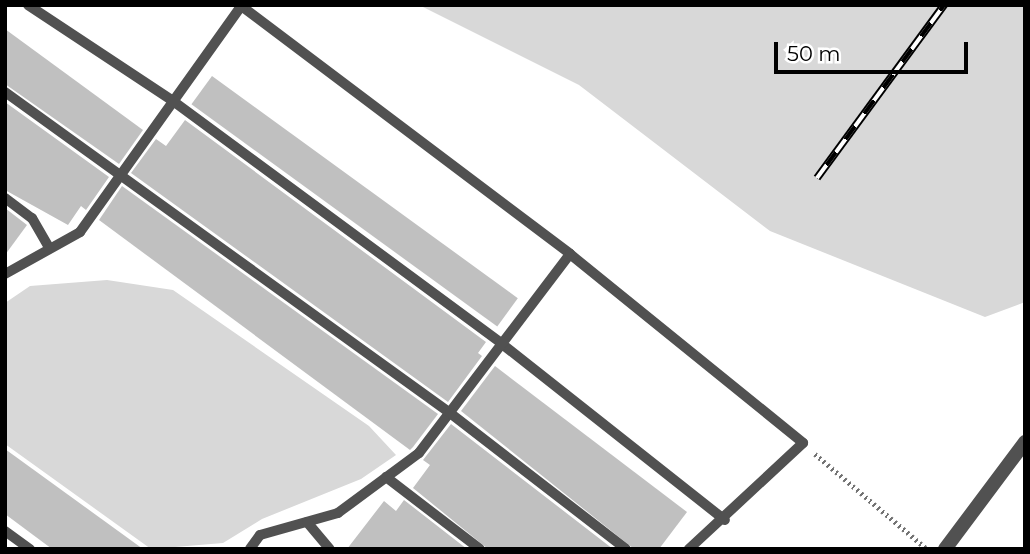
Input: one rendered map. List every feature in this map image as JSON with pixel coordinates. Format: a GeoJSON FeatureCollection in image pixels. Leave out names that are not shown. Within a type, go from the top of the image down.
{"type":"FeatureCollection","features":[{"type":"Feature","properties":{"kind":"street"},"geometry":{"type":"LineString","coordinates":[[945,549],[1025,442]]}},
{"type":"Feature","properties":{"kind":"lane"},"geometry":{"type":"LineString","coordinates":[[29,5],[173,101],[502,344],[725,520]]}},
{"type":"Feature","properties":{"kind":"lane"},"geometry":{"type":"LineString","coordinates":[[5,274],[48,246],[80,232],[124,176],[241,5],[570,254],[803,443],[725,520],[689,549]]}},
{"type":"Feature","properties":{"kind":"lane"},"geometry":{"type":"LineString","coordinates":[[5,92],[450,413],[626,549]]}},
{"type":"Feature","properties":{"kind":"lane"},"geometry":{"type":"LineString","coordinates":[[5,198],[32,218],[48,246]]}},
{"type":"Feature","properties":{"kind":"lane"},"geometry":{"type":"LineString","coordinates":[[250,549],[260,535],[338,513],[419,453],[570,254]]}},
{"type":"Feature","properties":{"kind":"lane"},"geometry":{"type":"LineString","coordinates":[[386,477],[480,549]]}},
{"type":"Feature","properties":{"kind":"lane"},"geometry":{"type":"LineString","coordinates":[[307,522],[330,549]]}},
{"type":"Feature","properties":{"kind":"lane"},"geometry":{"type":"LineString","coordinates":[[5,531],[30,549]]}},
{"type":"Feature","properties":{"kind":"path"},"geometry":{"type":"LineString","coordinates":[[803,443],[926,549]]}},
{"type":"Feature","properties":{"kind":"shaded area"},"geometry":{"type":"Polygon","coordinates":[[[419,5],[1025,5],[1025,302],[985,317],[770,231],[579,85],[419,5]]]}},
{"type":"Feature","properties":{"kind":"shaded area"},"geometry":{"type":"Polygon","coordinates":[[[107,280],[173,290],[369,426],[396,455],[361,479],[262,519],[223,543],[151,549],[5,444],[5,303],[30,286],[107,280]]]}},
{"type":"Feature","properties":{"kind":"building"},"geometry":{"type":"Polygon","coordinates":[[[5,29],[143,130],[119,164],[5,84],[5,29]]]}},
{"type":"Feature","properties":{"kind":"building"},"geometry":{"type":"Polygon","coordinates":[[[212,76],[518,298],[497,326],[191,104],[212,76]]]}},
{"type":"Feature","properties":{"kind":"building"},"geometry":{"type":"Polygon","coordinates":[[[5,102],[109,177],[86,210],[81,206],[68,225],[5,190],[5,102]]]}},
{"type":"Feature","properties":{"kind":"building"},"geometry":{"type":"Polygon","coordinates":[[[185,120],[486,342],[478,353],[482,356],[448,402],[131,173],[156,139],[166,146],[185,120]]]}},
{"type":"Feature","properties":{"kind":"building"},"geometry":{"type":"Polygon","coordinates":[[[122,186],[438,414],[413,447],[410,450],[99,220],[122,186]]]}},
{"type":"Feature","properties":{"kind":"building"},"geometry":{"type":"Polygon","coordinates":[[[5,208],[27,225],[5,255],[5,208]]]}},
{"type":"Feature","properties":{"kind":"building"},"geometry":{"type":"Polygon","coordinates":[[[495,366],[687,512],[659,549],[634,549],[461,411],[495,366]]]}},
{"type":"Feature","properties":{"kind":"building"},"geometry":{"type":"Polygon","coordinates":[[[451,424],[613,549],[488,549],[413,488],[430,465],[423,460],[451,424]]]}},
{"type":"Feature","properties":{"kind":"building"},"geometry":{"type":"Polygon","coordinates":[[[5,449],[143,549],[52,549],[5,514],[5,449]]]}},
{"type":"Feature","properties":{"kind":"building"},"geometry":{"type":"Polygon","coordinates":[[[404,500],[467,549],[347,549],[384,501],[396,511],[404,500]]]}},
{"type":"Feature","properties":{"kind":"railway"},"geometry":{"type":"LineString","coordinates":[[817,178],[944,5]]}}]}
